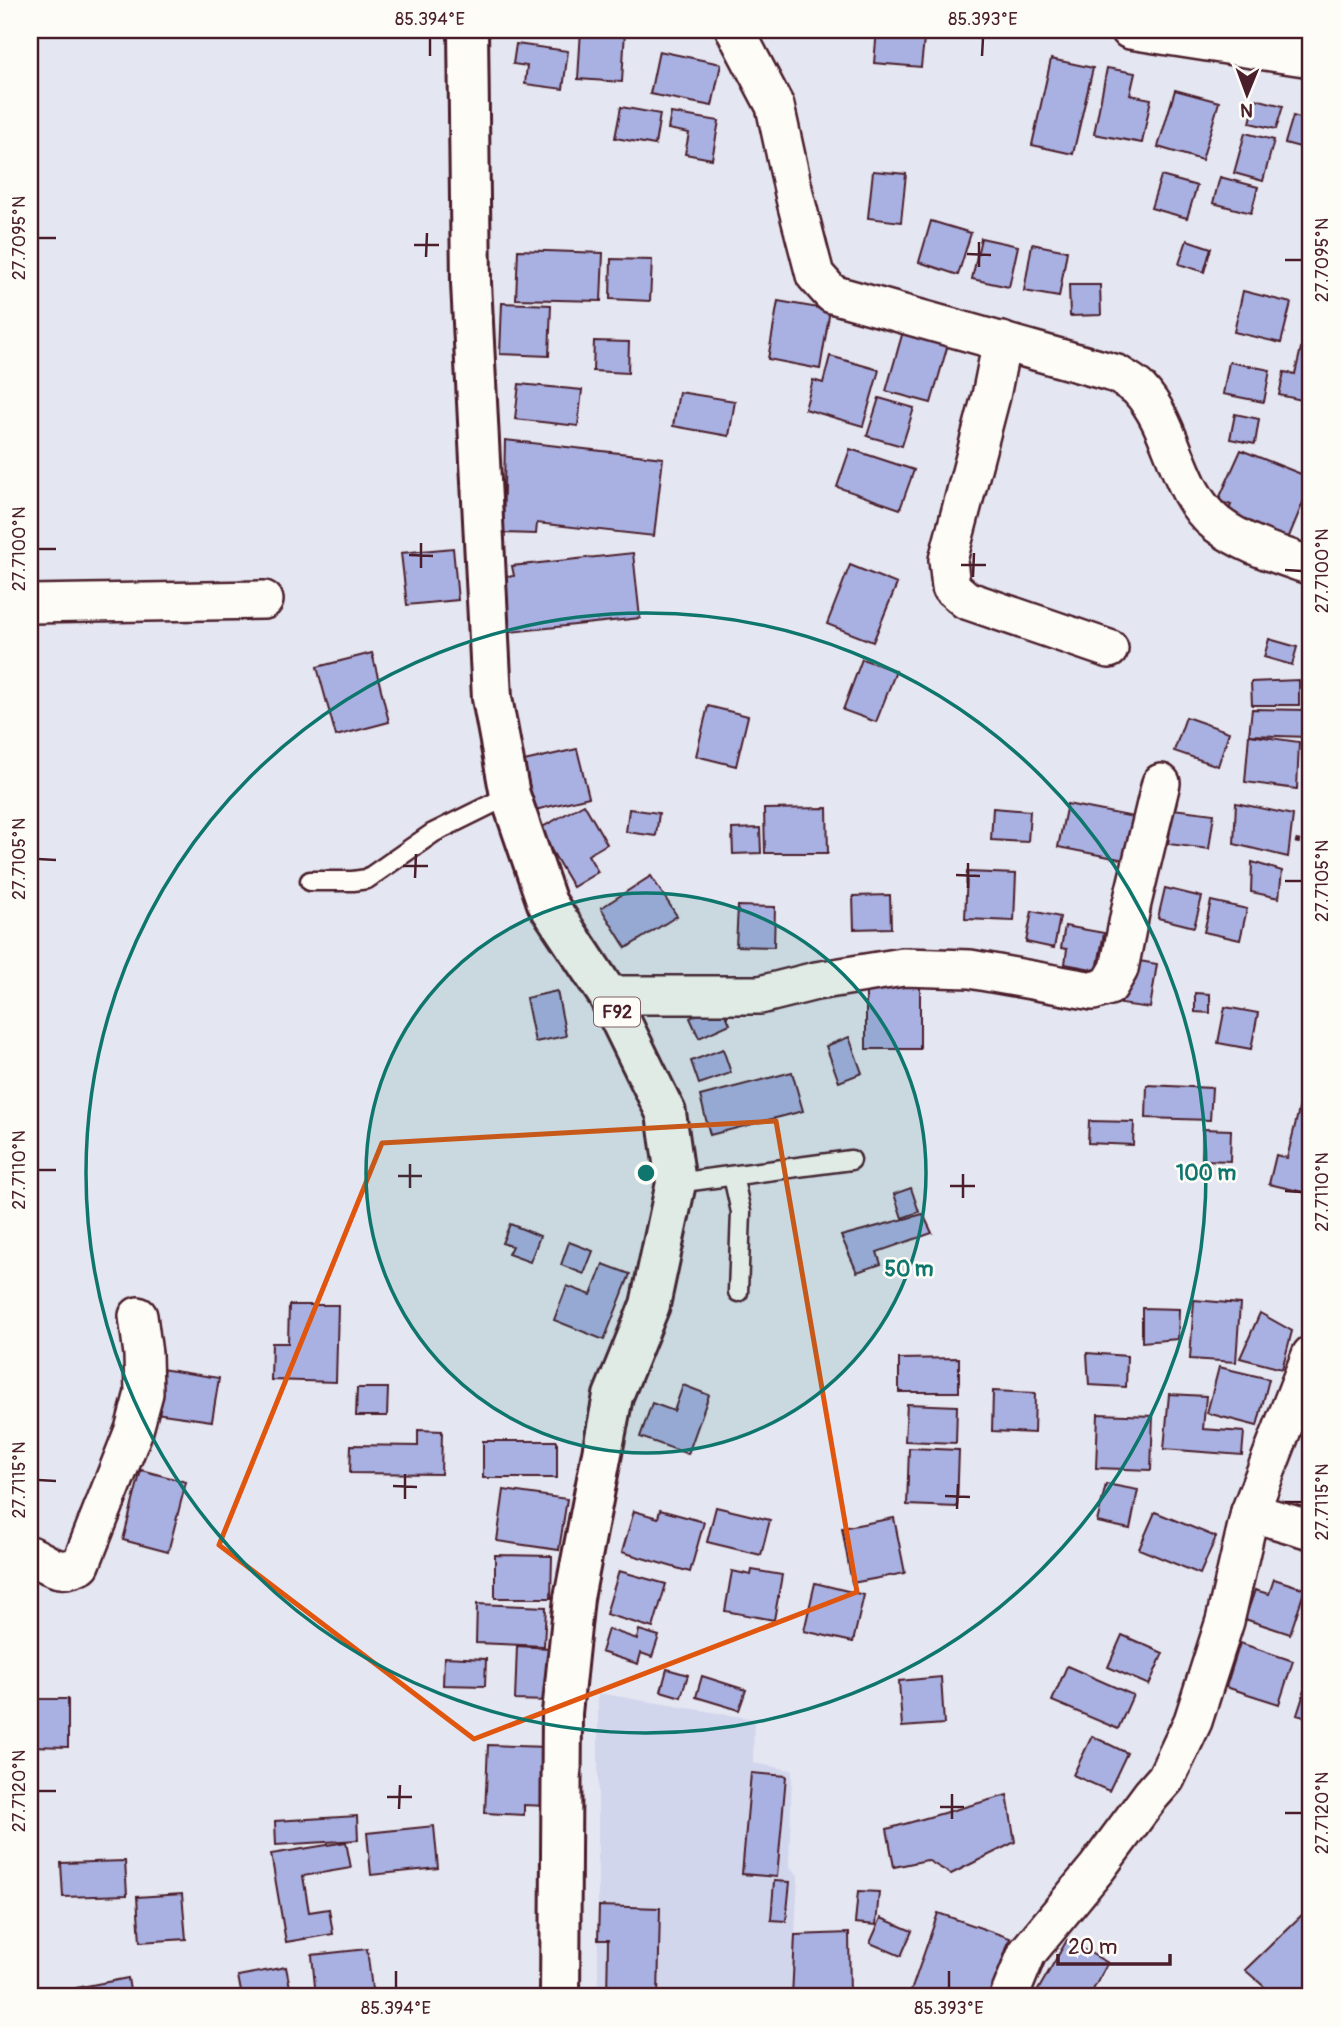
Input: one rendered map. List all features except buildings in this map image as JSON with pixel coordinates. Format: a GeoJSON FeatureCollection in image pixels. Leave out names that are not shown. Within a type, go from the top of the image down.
{"type":"FeatureCollection","features":[{"type":"Feature","properties":{"kind":"main road","name":"F92"},"geometry":{"type":"LineString","coordinates":[[468,30],[471,283],[492,698],[510,795],[547,903],[608,995],[666,1113],[676,1183],[650,1305],[612,1396],[574,1598],[562,1713],[560,1997]]}},
{"type":"Feature","properties":{"kind":"street"},"geometry":{"type":"LineString","coordinates":[[735,30],[775,106],[815,275],[832,294],[1117,374],[1138,388],[1156,413],[1197,502],[1216,524],[1241,539],[1311,566]]}},
{"type":"Feature","properties":{"kind":"street"},"geometry":{"type":"LineString","coordinates":[[1130,30],[1311,58]]}},
{"type":"Feature","properties":{"kind":"street"},"geometry":{"type":"LineString","coordinates":[[1002,341],[991,396],[948,560],[951,587],[966,600],[1109,649]]}},
{"type":"Feature","properties":{"kind":"street"},"geometry":{"type":"LineString","coordinates":[[30,604],[264,600]]}},
{"type":"Feature","properties":{"kind":"street"},"geometry":{"type":"LineString","coordinates":[[608,995],[760,995],[816,981],[903,967],[970,969],[1093,991],[1109,986],[1119,969],[1161,783]]}},
{"type":"Feature","properties":{"kind":"street"},"geometry":{"type":"LineString","coordinates":[[30,1555],[58,1570],[69,1570],[81,1564],[134,1430],[144,1393],[144,1353],[138,1315]]}},
{"type":"Feature","properties":{"kind":"street"},"geometry":{"type":"LineString","coordinates":[[1009,1997],[1027,1953],[1166,1778],[1193,1721],[1225,1621],[1250,1512],[1311,1355]]}},
{"type":"Feature","properties":{"kind":"street"},"geometry":{"type":"LineString","coordinates":[[1250,1512],[1311,1530]]}},
{"type":"Feature","properties":{"kind":"lane"},"geometry":{"type":"LineString","coordinates":[[310,881],[367,879],[433,833],[510,795]]}},
{"type":"Feature","properties":{"kind":"lane"},"geometry":{"type":"LineString","coordinates":[[676,1183],[851,1160]]}},
{"type":"Feature","properties":{"kind":"lane"},"geometry":{"type":"LineString","coordinates":[[733,1176],[741,1212],[738,1292]]}},
{"type":"Feature","properties":{"kind":"path"},"geometry":{"type":"LineString","coordinates":[[1295,841],[1311,844]]}},
{"type":"Feature","properties":{"kind":"highlighted area"},"geometry":{"type":"Polygon","coordinates":[[[776,1121],[857,1592],[474,1739],[219,1545],[382,1143],[776,1121]]]}},
{"type":"Feature","properties":{"kind":"shaded area"},"geometry":{"type":"Polygon","coordinates":[[[598,1693],[754,1719],[753,1763],[792,1770],[789,1866],[798,1875],[792,1997],[598,1997],[598,1693]]]}}]}
